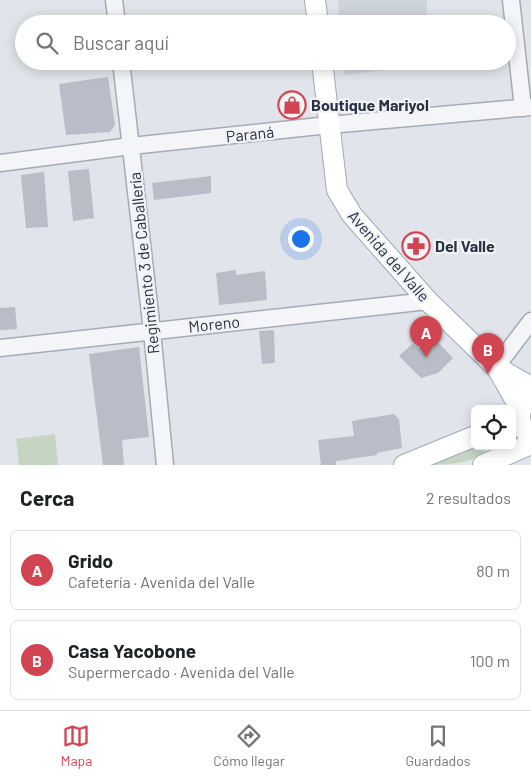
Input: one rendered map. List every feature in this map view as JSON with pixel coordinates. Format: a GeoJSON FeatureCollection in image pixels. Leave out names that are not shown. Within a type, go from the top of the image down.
{"type":"FeatureCollection","features":[{"type":"Feature","properties":{"kind":"main road"},"geometry":{"type":"LineString","coordinates":[[315,0],[317,15]]}},
{"type":"Feature","properties":{"kind":"main road","name":"Avenida del Valle"},"geometry":{"type":"LineString","coordinates":[[323,70],[337,190],[352,215],[428,300],[496,367]]}},
{"type":"Feature","properties":{"kind":"main road"},"geometry":{"type":"LineString","coordinates":[[496,367],[531,387]]}},
{"type":"Feature","properties":{"kind":"main road"},"geometry":{"type":"LineString","coordinates":[[496,367],[521,409],[522,426],[531,436]]}},
{"type":"Feature","properties":{"kind":"main road"},"geometry":{"type":"LineString","coordinates":[[404,465],[471,438]]}},
{"type":"Feature","properties":{"kind":"main road"},"geometry":{"type":"LineString","coordinates":[[483,465],[531,444]]}},
{"type":"Feature","properties":{"kind":"street"},"geometry":{"type":"LineString","coordinates":[[114,0],[115,15]]}},
{"type":"Feature","properties":{"kind":"street"},"geometry":{"type":"LineString","coordinates":[[511,0],[513,15]]}},
{"type":"Feature","properties":{"kind":"street"},"geometry":{"type":"LineString","coordinates":[[516,33],[527,107]]}},
{"type":"Feature","properties":{"kind":"street","name":"Regimiento 3 de Caballería"},"geometry":{"type":"LineString","coordinates":[[122,70],[152,331],[165,465]]}},
{"type":"Feature","properties":{"kind":"street","name":"Paraná"},"geometry":{"type":"LineString","coordinates":[[0,163],[131,146],[527,107]]}},
{"type":"Feature","properties":{"kind":"street","name":"Moreno"},"geometry":{"type":"LineString","coordinates":[[0,348],[428,300]]}},
{"type":"Feature","properties":{"kind":"street"},"geometry":{"type":"LineString","coordinates":[[496,367],[531,321]]}},
{"type":"Feature","properties":{"kind":"shaded area"},"geometry":{"type":"Polygon","coordinates":[[[338,0],[427,0],[427,15],[339,15],[338,0]]]}},
{"type":"Feature","properties":{"kind":"shaded area"},"geometry":{"type":"Polygon","coordinates":[[[344,70],[384,70],[344,75],[344,70]]]}},
{"type":"Feature","properties":{"kind":"green space"},"geometry":{"type":"Polygon","coordinates":[[[55,434],[58,465],[19,465],[16,439],[55,434]]]}},
{"type":"Feature","properties":{"kind":"green space"},"geometry":{"type":"Polygon","coordinates":[[[471,447],[471,450],[485,450],[478,457],[459,463],[420,465],[471,447]]]}},
{"type":"Feature","properties":{"kind":"building"},"geometry":{"type":"Polygon","coordinates":[[[108,77],[115,125],[110,132],[66,135],[59,84],[108,77]]]}},
{"type":"Feature","properties":{"kind":"building"},"geometry":{"type":"Polygon","coordinates":[[[89,169],[94,218],[73,221],[68,171],[89,169]]]}},
{"type":"Feature","properties":{"kind":"building"},"geometry":{"type":"Polygon","coordinates":[[[44,172],[48,227],[26,228],[21,175],[44,172]]]}},
{"type":"Feature","properties":{"kind":"building"},"geometry":{"type":"Polygon","coordinates":[[[211,176],[211,193],[154,200],[152,183],[211,176]]]}},
{"type":"Feature","properties":{"kind":"building"},"geometry":{"type":"Polygon","coordinates":[[[236,270],[236,275],[265,271],[267,300],[219,305],[216,273],[236,270]]]}},
{"type":"Feature","properties":{"kind":"building"},"geometry":{"type":"Polygon","coordinates":[[[15,307],[17,329],[0,330],[0,308],[15,307]]]}},
{"type":"Feature","properties":{"kind":"building"},"geometry":{"type":"Polygon","coordinates":[[[274,330],[275,363],[262,364],[259,331],[274,330]]]}},
{"type":"Feature","properties":{"kind":"building"},"geometry":{"type":"Polygon","coordinates":[[[431,335],[453,358],[438,373],[421,378],[399,356],[412,344],[419,349],[431,335]]]}},
{"type":"Feature","properties":{"kind":"building"},"geometry":{"type":"Polygon","coordinates":[[[139,347],[149,437],[122,440],[124,465],[103,465],[89,354],[139,347]]]}},
{"type":"Feature","properties":{"kind":"building"},"geometry":{"type":"Polygon","coordinates":[[[394,414],[399,419],[402,448],[377,453],[377,455],[336,461],[336,465],[321,465],[318,440],[354,436],[352,421],[394,414]]]}},
{"type":"Feature","properties":{"kind":"place","name":"Boutique Mariyol"},"geometry":{"type":"Point","coordinates":[292,105]}},
{"type":"Feature","properties":{"kind":"place","name":"Del Valle"},"geometry":{"type":"Point","coordinates":[416,246]}},
{"type":"Feature","properties":{"kind":"place","name":"Grido"},"geometry":{"type":"Point","coordinates":[426,357]}},
{"type":"Feature","properties":{"kind":"place","name":"Casa Yacobone"},"geometry":{"type":"Point","coordinates":[488,374]}}]}
